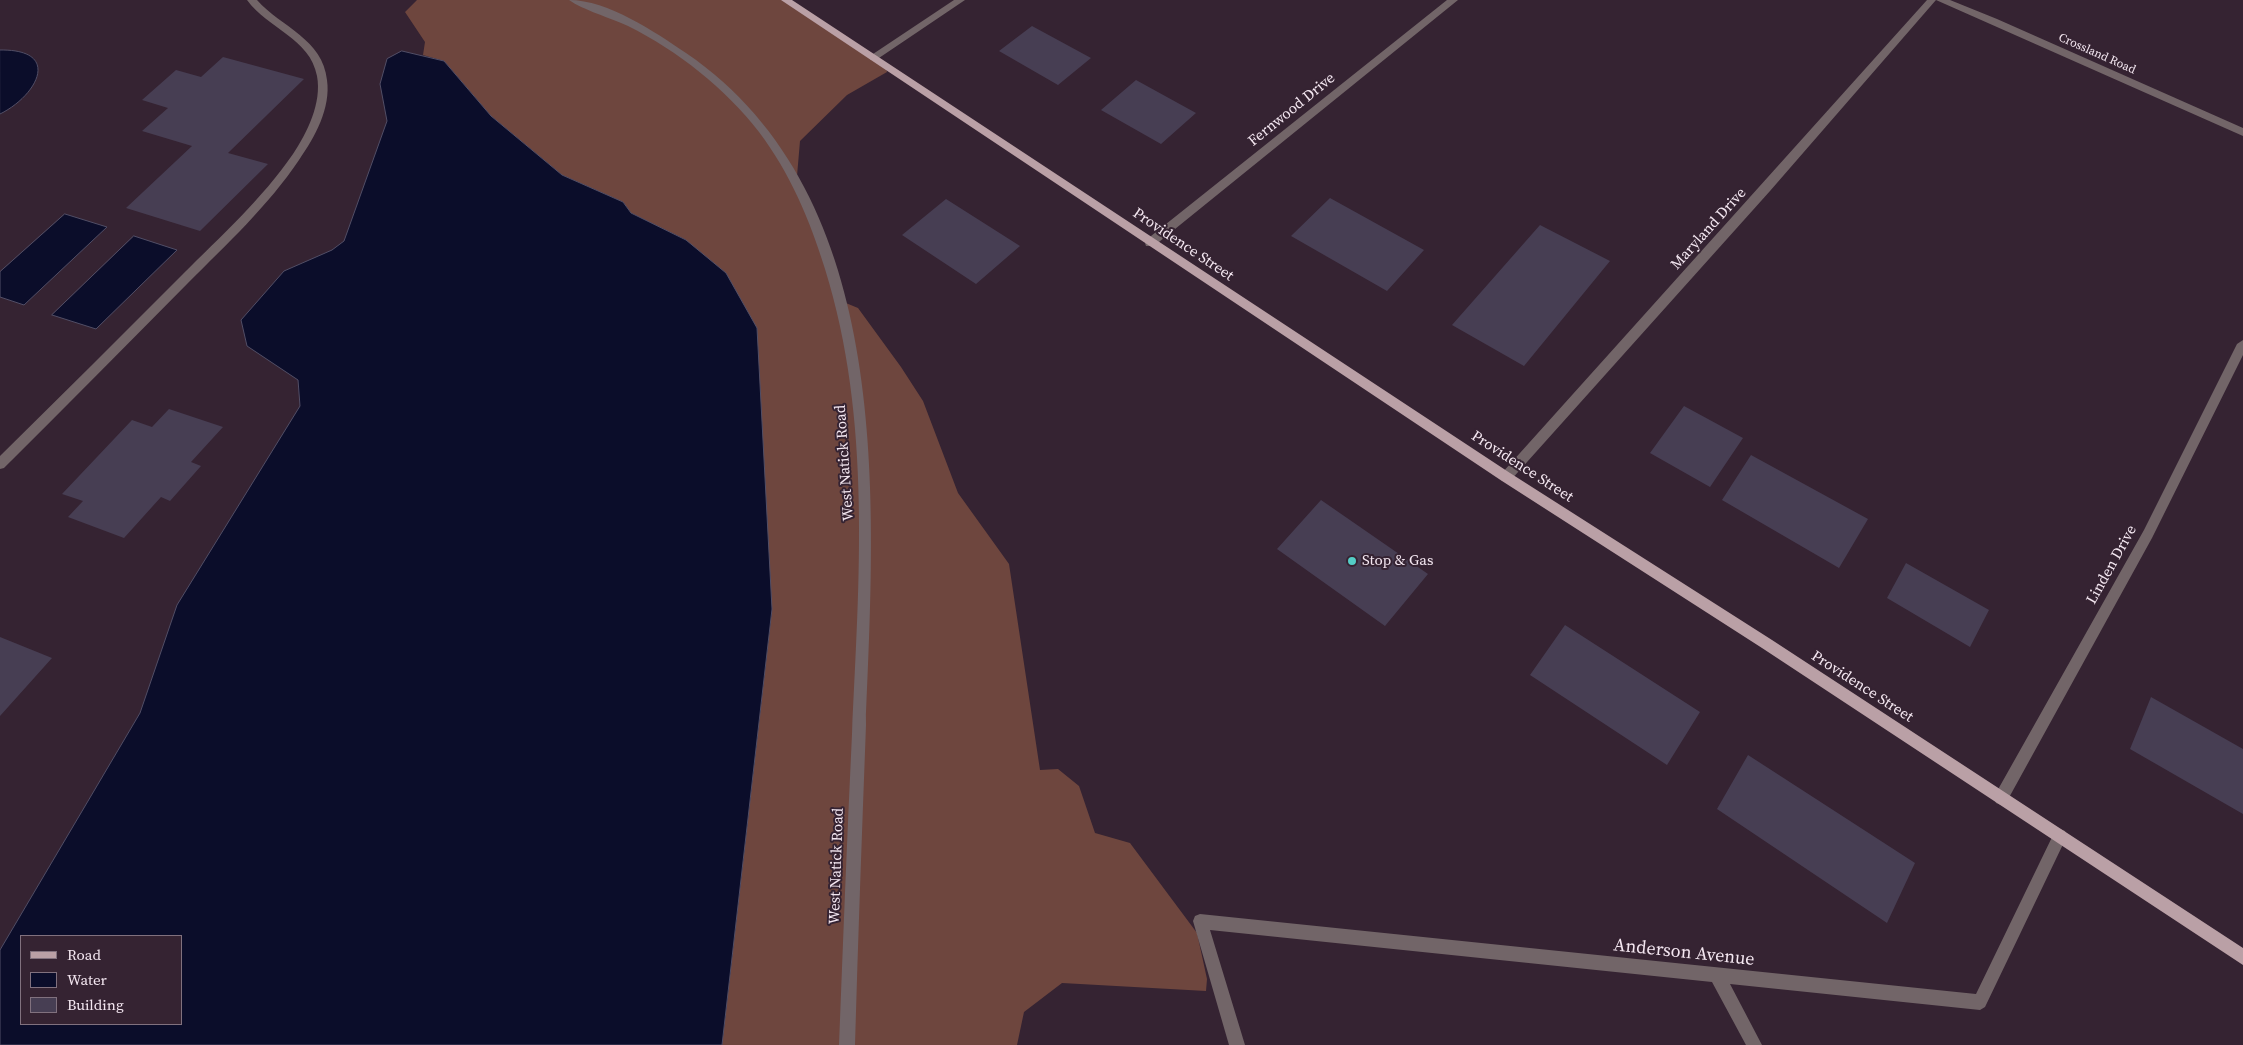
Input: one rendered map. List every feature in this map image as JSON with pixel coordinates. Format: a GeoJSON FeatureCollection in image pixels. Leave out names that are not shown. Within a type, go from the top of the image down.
{"type":"FeatureCollection","features":[{"type":"Feature","properties":{"kind":"main road","name":"Providence Street"},"geometry":{"type":"LineString","coordinates":[[786,0],[1506,476],[2243,956]]}},
{"type":"Feature","properties":{"kind":"street"},"geometry":{"type":"LineString","coordinates":[[0,464],[260,205],[297,155],[313,125],[324,94],[320,69],[306,43],[260,11],[252,0]]}},
{"type":"Feature","properties":{"kind":"street","name":"West Natick Road"},"geometry":{"type":"LineString","coordinates":[[574,0],[646,30],[670,45],[730,95],[765,132],[783,158],[814,217],[840,303],[848,334],[858,411],[866,527],[847,1045]]}},
{"type":"Feature","properties":{"kind":"street"},"geometry":{"type":"LineString","coordinates":[[873,58],[960,0]]}},
{"type":"Feature","properties":{"kind":"street","name":"Fernwood Drive"},"geometry":{"type":"LineString","coordinates":[[1150,242],[1453,0]]}},
{"type":"Feature","properties":{"kind":"street","name":"Maryland Drive"},"geometry":{"type":"LineString","coordinates":[[1506,476],[1766,188],[1932,0]]}},
{"type":"Feature","properties":{"kind":"street","name":"Crossland Road"},"geometry":{"type":"LineString","coordinates":[[1941,0],[1994,21],[2243,132]]}},
{"type":"Feature","properties":{"kind":"street","name":"Linden Drive"},"geometry":{"type":"LineString","coordinates":[[2002,798],[2148,534],[2243,344]]}},
{"type":"Feature","properties":{"kind":"street","name":"Anderson Avenue"},"geometry":{"type":"LineString","coordinates":[[1237,1045],[1200,921],[1980,1002],[2060,836]]}},
{"type":"Feature","properties":{"kind":"street"},"geometry":{"type":"LineString","coordinates":[[1717,975],[1754,1045]]}},
{"type":"Feature","properties":{"kind":"shaded area"},"geometry":{"type":"Polygon","coordinates":[[[417,0],[784,0],[885,64],[887,72],[847,95],[800,141],[797,176],[818,223],[841,301],[858,308],[923,401],[958,493],[1009,564],[1040,770],[1058,769],[1079,786],[1095,833],[1130,843],[1197,933],[1207,979],[1206,991],[1062,983],[1024,1012],[1017,1045],[722,1045],[772,609],[686,240],[631,213],[623,202],[562,175],[491,116],[444,61],[423,55],[425,42],[405,12],[417,0]]]}},
{"type":"Feature","properties":{"kind":"water"},"geometry":{"type":"Polygon","coordinates":[[[0,50],[20,52],[32,57],[37,65],[38,75],[33,86],[24,96],[0,114],[0,50]]]}},
{"type":"Feature","properties":{"kind":"water"},"geometry":{"type":"Polygon","coordinates":[[[402,51],[444,61],[491,116],[562,175],[623,202],[631,213],[686,240],[726,273],[757,328],[772,609],[722,1045],[0,1045],[0,950],[140,713],[177,605],[300,406],[298,380],[247,346],[241,320],[284,271],[332,250],[344,241],[387,121],[380,84],[387,59],[402,51]]]}},
{"type":"Feature","properties":{"kind":"water"},"geometry":{"type":"Polygon","coordinates":[[[65,214],[107,227],[24,305],[0,297],[0,272],[65,214]]]}},
{"type":"Feature","properties":{"kind":"water"},"geometry":{"type":"Polygon","coordinates":[[[134,236],[177,250],[96,329],[52,315],[134,236]]]}},
{"type":"Feature","properties":{"kind":"building"},"geometry":{"type":"Polygon","coordinates":[[[1032,26],[1091,58],[1058,85],[999,51],[1032,26]]]}},
{"type":"Feature","properties":{"kind":"building"},"geometry":{"type":"Polygon","coordinates":[[[223,57],[304,79],[228,153],[268,164],[200,231],[126,208],[192,146],[142,131],[168,108],[142,100],[176,70],[201,77],[223,57]]]}},
{"type":"Feature","properties":{"kind":"building"},"geometry":{"type":"Polygon","coordinates":[[[1136,80],[1196,113],[1161,144],[1101,110],[1136,80]]]}},
{"type":"Feature","properties":{"kind":"building"},"geometry":{"type":"Polygon","coordinates":[[[1330,198],[1424,250],[1387,291],[1291,236],[1330,198]]]}},
{"type":"Feature","properties":{"kind":"building"},"geometry":{"type":"Polygon","coordinates":[[[946,199],[1020,246],[976,284],[902,235],[946,199]]]}},
{"type":"Feature","properties":{"kind":"building"},"geometry":{"type":"Polygon","coordinates":[[[1540,225],[1610,261],[1524,366],[1452,325],[1540,225]]]}},
{"type":"Feature","properties":{"kind":"building"},"geometry":{"type":"Polygon","coordinates":[[[1684,406],[1743,438],[1710,487],[1650,453],[1684,406]]]}},
{"type":"Feature","properties":{"kind":"building"},"geometry":{"type":"Polygon","coordinates":[[[169,409],[223,427],[191,462],[201,466],[170,501],[161,497],[124,538],[68,517],[83,501],[62,494],[132,420],[152,427],[169,409]]]}},
{"type":"Feature","properties":{"kind":"building"},"geometry":{"type":"Polygon","coordinates":[[[1751,455],[1868,519],[1839,568],[1722,500],[1751,455]]]}},
{"type":"Feature","properties":{"kind":"building","name":"Stop & Gas"},"geometry":{"type":"Polygon","coordinates":[[[1321,500],[1428,574],[1385,626],[1277,549],[1321,500]]]}},
{"type":"Feature","properties":{"kind":"building"},"geometry":{"type":"Polygon","coordinates":[[[1906,563],[1989,610],[1970,647],[1887,598],[1906,563]]]}},
{"type":"Feature","properties":{"kind":"building"},"geometry":{"type":"Polygon","coordinates":[[[1565,625],[1700,712],[1667,765],[1530,675],[1565,625]]]}},
{"type":"Feature","properties":{"kind":"building"},"geometry":{"type":"Polygon","coordinates":[[[0,637],[52,658],[0,716],[0,637]]]}},
{"type":"Feature","properties":{"kind":"building"},"geometry":{"type":"Polygon","coordinates":[[[2151,697],[2243,749],[2243,814],[2130,749],[2151,697]]]}},
{"type":"Feature","properties":{"kind":"building"},"geometry":{"type":"Polygon","coordinates":[[[1748,755],[1915,863],[1887,923],[1717,809],[1748,755]]]}},
{"type":"Feature","properties":{"kind":"place","name":"Stop & Gas"},"geometry":{"type":"Point","coordinates":[1352,561]}}]}
